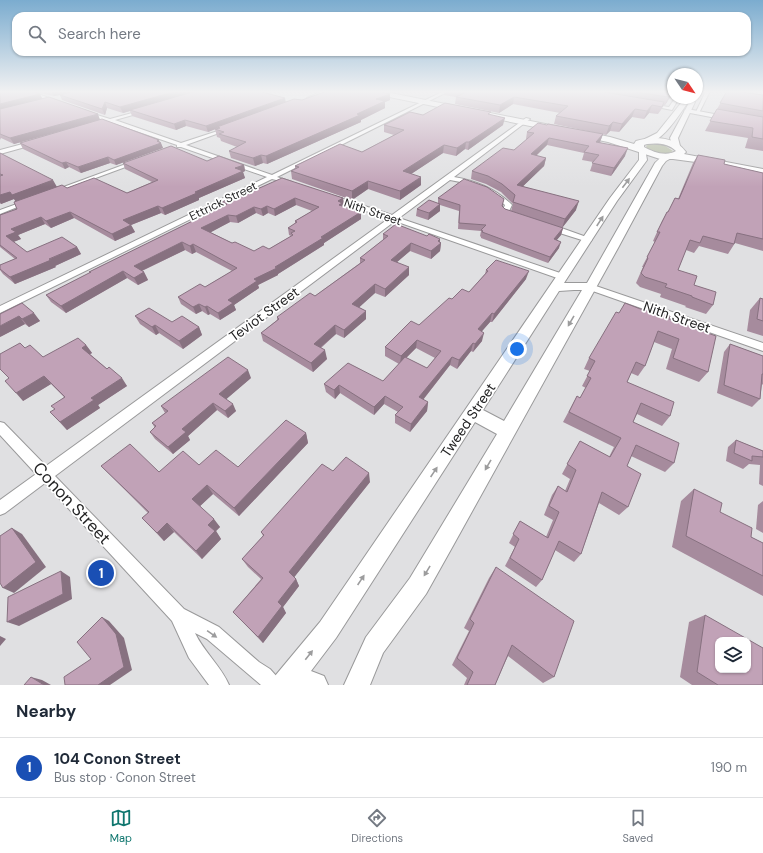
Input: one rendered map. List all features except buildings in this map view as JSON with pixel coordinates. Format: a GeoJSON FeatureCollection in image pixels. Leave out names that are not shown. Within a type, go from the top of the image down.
{"type":"FeatureCollection","features":[{"type":"Feature","properties":{"kind":"highway"},"geometry":{"type":"LineString","coordinates":[[534,123],[621,143],[644,145],[661,142],[675,151],[703,160],[763,172]]}},
{"type":"Feature","properties":{"kind":"highway"},"geometry":{"type":"LineString","coordinates":[[644,145],[656,155],[675,151],[763,166]]}},
{"type":"Feature","properties":{"kind":"main road"},"geometry":{"type":"LineString","coordinates":[[644,145],[660,135],[668,123]]}},
{"type":"Feature","properties":{"kind":"main road"},"geometry":{"type":"LineString","coordinates":[[357,685],[374,645],[418,586],[637,206],[658,165],[663,159],[675,151],[674,138],[681,123]]}},
{"type":"Feature","properties":{"kind":"main road","name":"Tweed Street"},"geometry":{"type":"LineString","coordinates":[[284,685],[328,630],[613,200],[643,160],[644,145]]}},
{"type":"Feature","properties":{"kind":"main road"},"geometry":{"type":"LineString","coordinates":[[613,200],[637,206]]}},
{"type":"Feature","properties":{"kind":"main road"},"geometry":{"type":"LineString","coordinates":[[559,282],[570,286],[594,281]]}},
{"type":"Feature","properties":{"kind":"main road"},"geometry":{"type":"LineString","coordinates":[[473,412],[508,431]]}},
{"type":"Feature","properties":{"kind":"main road"},"geometry":{"type":"LineString","coordinates":[[287,685],[296,682],[309,682],[315,685]]}},
{"type":"Feature","properties":{"kind":"street"},"geometry":{"type":"LineString","coordinates":[[118,123],[294,184]]}},
{"type":"Feature","properties":{"kind":"street","name":"Ettrick Street"},"geometry":{"type":"LineString","coordinates":[[0,310],[382,123]]}},
{"type":"Feature","properties":{"kind":"street","name":"Teviot Street"},"geometry":{"type":"LineString","coordinates":[[0,508],[523,123]]}},
{"type":"Feature","properties":{"kind":"street"},"geometry":{"type":"LineString","coordinates":[[172,148],[232,126]]}},
{"type":"Feature","properties":{"kind":"street"},"geometry":{"type":"LineString","coordinates":[[0,152],[36,142]]}},
{"type":"Feature","properties":{"kind":"street"},"geometry":{"type":"LineString","coordinates":[[45,195],[142,159]]}},
{"type":"Feature","properties":{"kind":"street"},"geometry":{"type":"LineString","coordinates":[[449,178],[479,183],[509,205],[505,212],[506,214],[524,219]]}},
{"type":"Feature","properties":{"kind":"street","name":"Nith Street"},"geometry":{"type":"LineString","coordinates":[[324,195],[394,219],[559,282]]}},
{"type":"Feature","properties":{"kind":"street"},"geometry":{"type":"LineString","coordinates":[[0,212],[30,201]]}},
{"type":"Feature","properties":{"kind":"street"},"geometry":{"type":"LineString","coordinates":[[539,224],[588,239]]}},
{"type":"Feature","properties":{"kind":"street","name":"Nith Street"},"geometry":{"type":"LineString","coordinates":[[594,281],[763,347]]}},
{"type":"Feature","properties":{"kind":"street","name":"Conon Street"},"geometry":{"type":"LineString","coordinates":[[0,427],[178,614],[212,633],[253,668],[264,675],[273,685]]}},
{"type":"Feature","properties":{"kind":"street"},"geometry":{"type":"LineString","coordinates":[[178,614],[195,652],[220,685]]}},
{"type":"Feature","properties":{"kind":"green space"},"geometry":{"type":"Polygon","coordinates":[[[649,144],[664,145],[673,151],[667,153],[656,152],[647,148],[646,146],[649,144]]]}},
{"type":"Feature","properties":{"kind":"place","name":"104 Conon Street"},"geometry":{"type":"Point","coordinates":[101,573]}}]}
